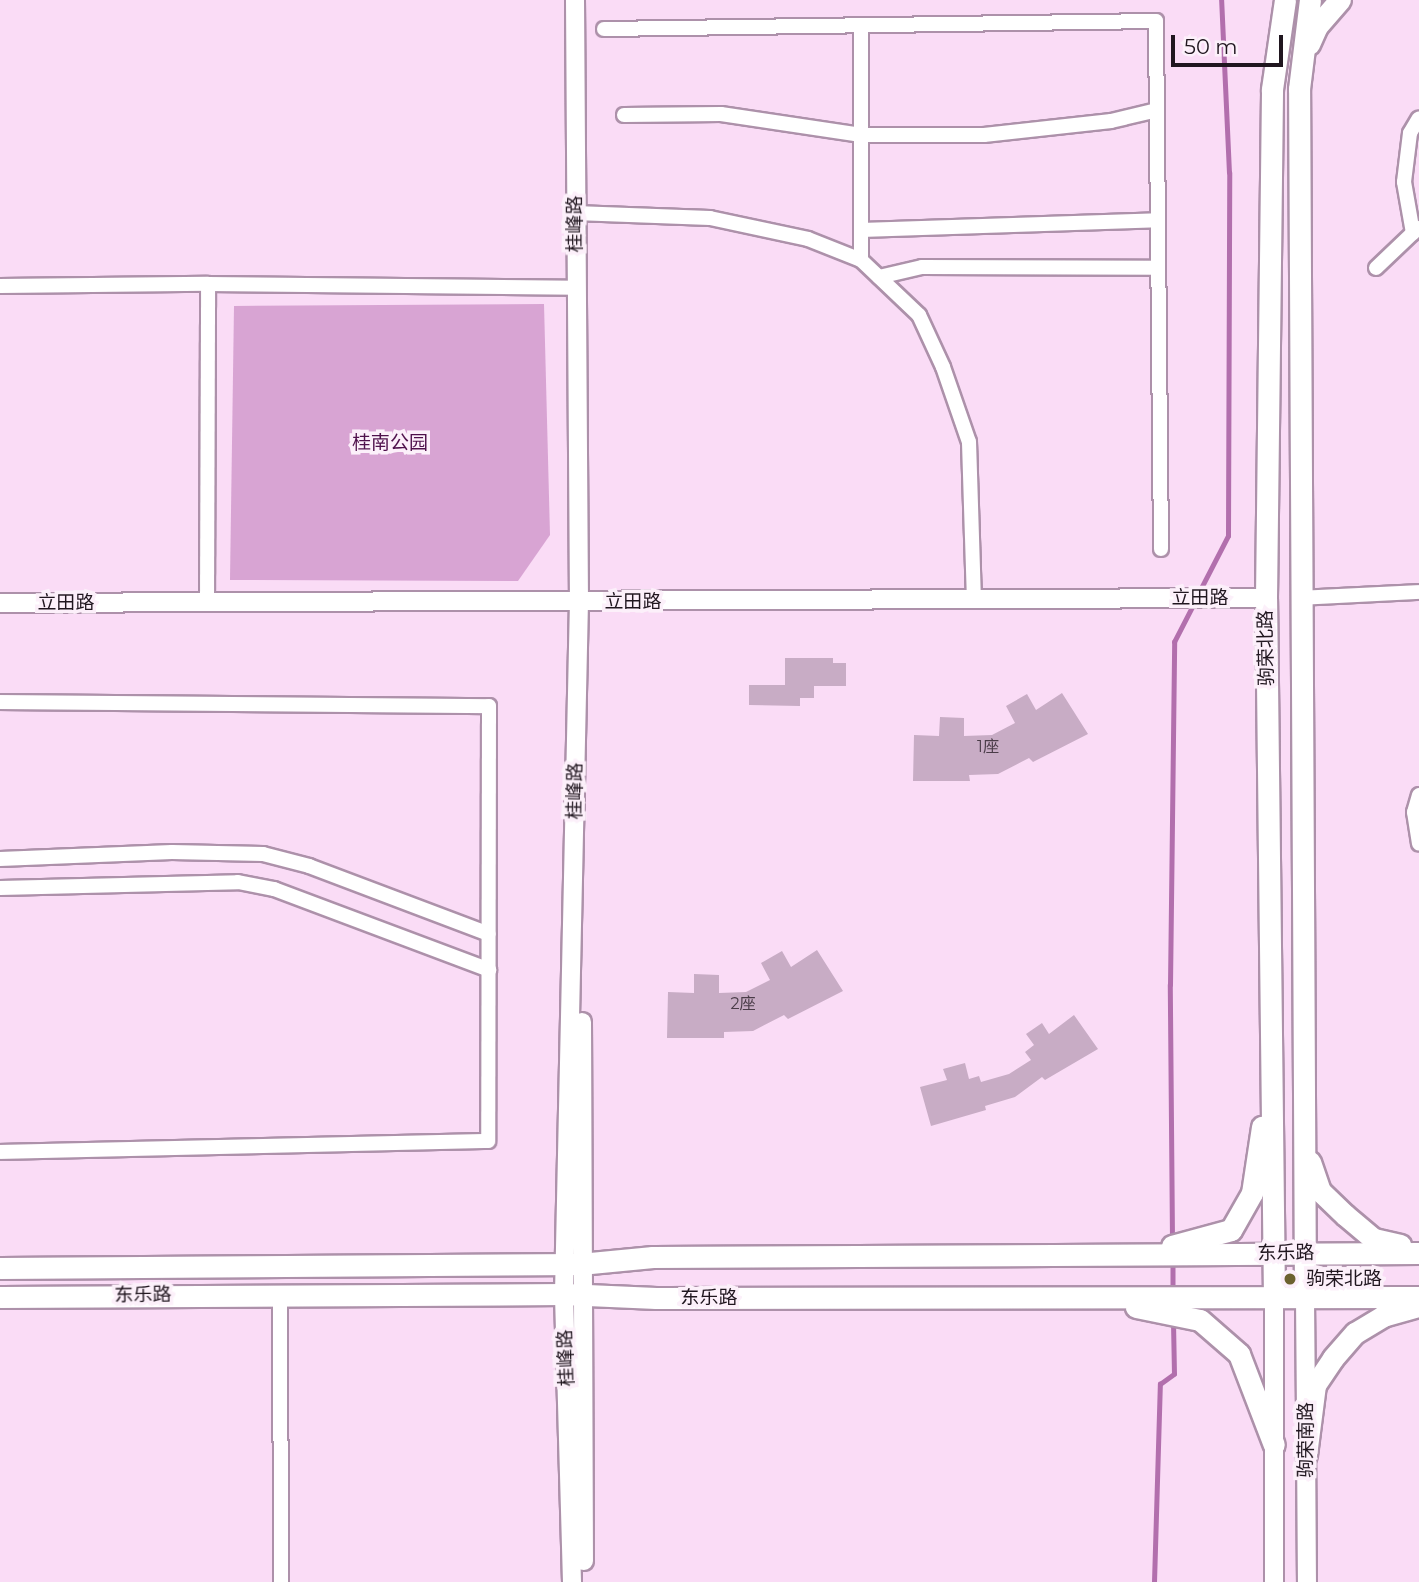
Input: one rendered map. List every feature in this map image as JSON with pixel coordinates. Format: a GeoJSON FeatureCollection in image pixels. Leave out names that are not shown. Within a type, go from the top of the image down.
{"type":"FeatureCollection","features":[{"type":"Feature","properties":{"kind":"main road"},"geometry":{"type":"LineString","coordinates":[[1268,0],[1281,32]]}},
{"type":"Feature","properties":{"kind":"main road","name":"驹荣北路"},"geometry":{"type":"LineString","coordinates":[[1274,1298],[1266,598],[1272,89],[1285,0]]}},
{"type":"Feature","properties":{"kind":"main road"},"geometry":{"type":"LineString","coordinates":[[1305,1298],[1299,89],[1306,52],[1310,0]]}},
{"type":"Feature","properties":{"kind":"main road"},"geometry":{"type":"LineString","coordinates":[[1306,52],[1317,26],[1340,0]]}},
{"type":"Feature","properties":{"kind":"main road"},"geometry":{"type":"LineString","coordinates":[[1166,1251],[1231,1230],[1252,1193],[1271,1066]]}},
{"type":"Feature","properties":{"kind":"main road"},"geometry":{"type":"LineString","coordinates":[[1305,1145],[1321,1191],[1345,1215],[1374,1239],[1419,1251]]}},
{"type":"Feature","properties":{"kind":"main road","name":"东乐路"},"geometry":{"type":"LineString","coordinates":[[0,1268],[573,1263],[653,1257],[1419,1251]]}},
{"type":"Feature","properties":{"kind":"main road","name":"东乐路"},"geometry":{"type":"LineString","coordinates":[[0,1297],[573,1294],[656,1298],[1069,1298],[1173,1306],[1274,1298],[1419,1297]]}},
{"type":"Feature","properties":{"kind":"main road"},"geometry":{"type":"LineString","coordinates":[[1173,1306],[1200,1320],[1239,1354],[1274,1445]]}},
{"type":"Feature","properties":{"kind":"main road"},"geometry":{"type":"LineString","coordinates":[[1306,1455],[1315,1385],[1333,1358],[1356,1333],[1383,1317],[1419,1306]]}},
{"type":"Feature","properties":{"kind":"street","name":"桂峰路"},"geometry":{"type":"LineString","coordinates":[[571,1581],[582,603],[576,288],[579,214],[575,0]]}},
{"type":"Feature","properties":{"kind":"street"},"geometry":{"type":"LineString","coordinates":[[581,0],[579,214],[582,603]]}},
{"type":"Feature","properties":{"kind":"street"},"geometry":{"type":"LineString","coordinates":[[604,29],[1156,21],[1161,549]]}},
{"type":"Feature","properties":{"kind":"street"},"geometry":{"type":"LineString","coordinates":[[860,260],[861,26]]}},
{"type":"Feature","properties":{"kind":"street"},"geometry":{"type":"LineString","coordinates":[[624,115],[721,114],[861,135],[984,135],[1111,121],[1157,110]]}},
{"type":"Feature","properties":{"kind":"street"},"geometry":{"type":"LineString","coordinates":[[1376,268],[1416,230],[1404,182],[1410,133],[1419,118]]}},
{"type":"Feature","properties":{"kind":"street"},"geometry":{"type":"LineString","coordinates":[[579,214],[710,218],[808,239],[860,260],[919,315],[943,368],[969,442],[974,600]]}},
{"type":"Feature","properties":{"kind":"street"},"geometry":{"type":"LineString","coordinates":[[860,230],[1158,220]]}},
{"type":"Feature","properties":{"kind":"street"},"geometry":{"type":"LineString","coordinates":[[878,277],[922,267],[1158,268]]}},
{"type":"Feature","properties":{"kind":"street"},"geometry":{"type":"LineString","coordinates":[[0,286],[208,284],[576,288]]}},
{"type":"Feature","properties":{"kind":"street"},"geometry":{"type":"LineString","coordinates":[[207,603],[208,284]]}},
{"type":"Feature","properties":{"kind":"street"},"geometry":{"type":"LineString","coordinates":[[1300,598],[1419,592]]}},
{"type":"Feature","properties":{"kind":"street","name":"立田路"},"geometry":{"type":"LineString","coordinates":[[0,603],[582,603],[1266,598]]}},
{"type":"Feature","properties":{"kind":"street"},"geometry":{"type":"LineString","coordinates":[[0,702],[489,706],[488,1141],[0,1152]]}},
{"type":"Feature","properties":{"kind":"street"},"geometry":{"type":"LineString","coordinates":[[1419,795],[1414,812],[1419,844]]}},
{"type":"Feature","properties":{"kind":"street"},"geometry":{"type":"LineString","coordinates":[[0,859],[172,852],[263,854],[309,866],[489,934]]}},
{"type":"Feature","properties":{"kind":"street"},"geometry":{"type":"LineString","coordinates":[[0,888],[238,882],[274,888],[489,970]]}},
{"type":"Feature","properties":{"kind":"street"},"geometry":{"type":"LineString","coordinates":[[280,1294],[281,1582]]}},
{"type":"Feature","properties":{"kind":"street","name":"驹荣南路"},"geometry":{"type":"LineString","coordinates":[[1274,1298],[1274,1582]]}},
{"type":"Feature","properties":{"kind":"street","name":"驹荣南路"},"geometry":{"type":"LineString","coordinates":[[1305,1298],[1307,1582]]}},
{"type":"Feature","properties":{"kind":"green space","name":"桂南公园"},"geometry":{"type":"Polygon","coordinates":[[[544,304],[550,535],[518,581],[230,580],[234,306],[544,304]]]}},
{"type":"Feature","properties":{"kind":"building"},"geometry":{"type":"Polygon","coordinates":[[[785,658],[833,658],[833,663],[846,663],[846,686],[814,686],[814,698],[800,698],[800,706],[749,705],[749,685],[785,685],[785,658]]]}},
{"type":"Feature","properties":{"kind":"building"},"geometry":{"type":"Polygon","coordinates":[[[1062,693],[1088,734],[1033,762],[1029,758],[998,774],[969,775],[970,781],[913,781],[914,735],[939,736],[940,717],[964,718],[964,736],[992,735],[1015,723],[1006,706],[1027,694],[1036,710],[1062,693]]]}},
{"type":"Feature","properties":{"kind":"building"},"geometry":{"type":"Polygon","coordinates":[[[817,950],[843,991],[788,1019],[784,1015],[753,1031],[724,1032],[724,1038],[667,1038],[668,992],[694,993],[694,974],[719,975],[719,993],[746,992],[770,980],[761,963],[782,951],[791,967],[817,950]]]}},
{"type":"Feature","properties":{"kind":"building"},"geometry":{"type":"Polygon","coordinates":[[[1074,1015],[1098,1049],[1045,1080],[1042,1077],[1015,1097],[985,1106],[986,1110],[931,1126],[920,1087],[947,1080],[943,1069],[965,1063],[969,1079],[979,1076],[981,1082],[1009,1074],[1031,1060],[1025,1052],[1034,1045],[1026,1034],[1042,1023],[1049,1034],[1074,1015]]]}},
{"type":"Feature","properties":{"kind":"waterway"},"geometry":{"type":"LineString","coordinates":[[1198,594],[1228,536],[1229,173],[1221,0]]}},
{"type":"Feature","properties":{"kind":"waterway"},"geometry":{"type":"LineString","coordinates":[[1172,1239],[1170,985],[1174,642],[1193,605]]}},
{"type":"Feature","properties":{"kind":"waterway"},"geometry":{"type":"LineString","coordinates":[[1173,1262],[1173,1291]]}},
{"type":"Feature","properties":{"kind":"waterway"},"geometry":{"type":"LineString","coordinates":[[1154,1582],[1160,1384],[1174,1374],[1173,1321]]}},
{"type":"Feature","properties":{"kind":"place","name":"驹荣北路"},"geometry":{"type":"Point","coordinates":[1290,1279]}}]}
